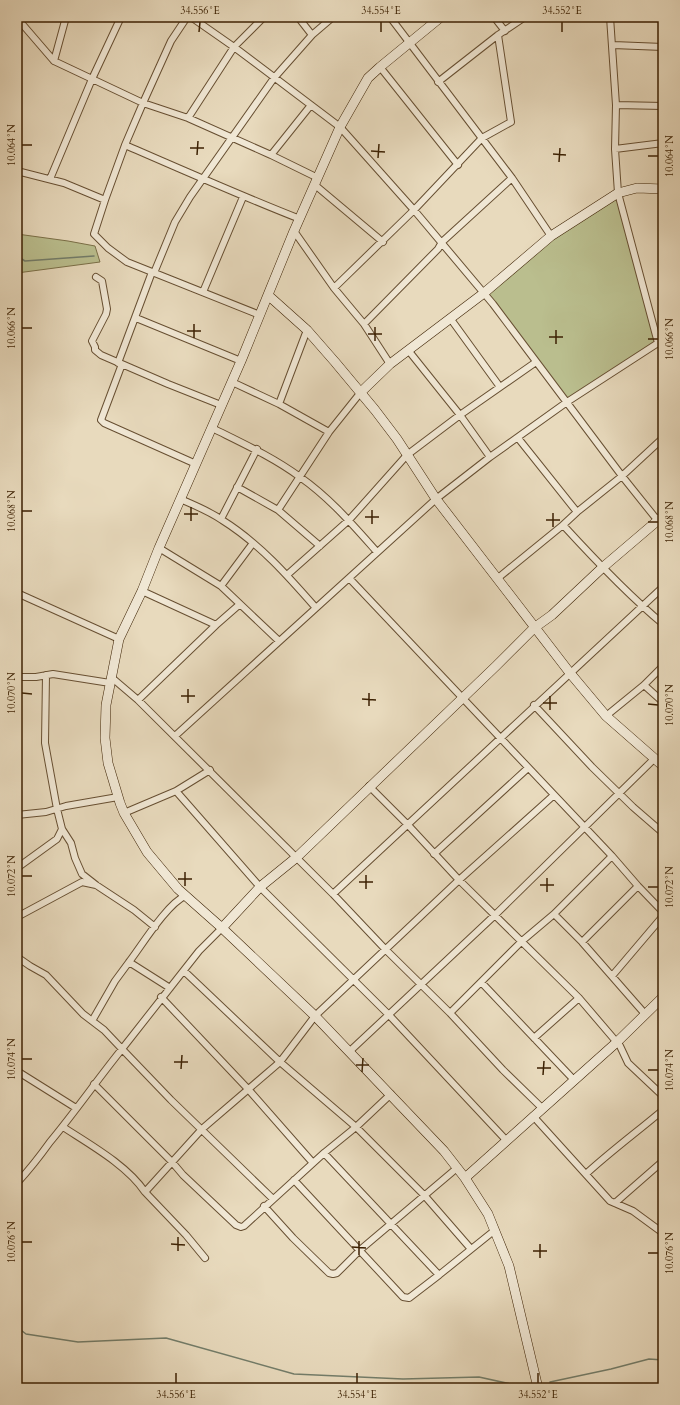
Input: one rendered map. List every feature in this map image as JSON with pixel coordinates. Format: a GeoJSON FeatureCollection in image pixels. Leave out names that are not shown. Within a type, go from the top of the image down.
{"type":"FeatureCollection","features":[{"type":"Feature","properties":{"kind":"street"},"geometry":{"type":"LineString","coordinates":[[54,61],[66,17]]}},
{"type":"Feature","properties":{"kind":"street"},"geometry":{"type":"LineString","coordinates":[[50,179],[92,79],[121,17]]}},
{"type":"Feature","properties":{"kind":"street"},"geometry":{"type":"LineString","coordinates":[[188,17],[171,41],[143,102],[125,145],[94,234],[108,248],[127,262],[260,315]]}},
{"type":"Feature","properties":{"kind":"street"},"geometry":{"type":"LineString","coordinates":[[17,1183],[26,1174],[63,1127],[94,1084],[199,951],[260,887],[297,857],[534,628],[552,614],[602,568],[661,520],[622,476],[484,292],[442,242],[340,127],[234,47],[191,17]]}},
{"type":"Feature","properties":{"kind":"street"},"geometry":{"type":"LineString","coordinates":[[188,118],[234,47],[264,17]]}},
{"type":"Feature","properties":{"kind":"street"},"geometry":{"type":"LineString","coordinates":[[298,17],[312,35]]}},
{"type":"Feature","properties":{"kind":"street"},"geometry":{"type":"LineString","coordinates":[[196,464],[104,423],[101,420],[153,272],[175,222],[190,197],[274,78],[312,35],[334,17]]}},
{"type":"Feature","properties":{"kind":"street"},"geometry":{"type":"LineString","coordinates":[[390,17],[408,43],[512,178],[551,236]]}},
{"type":"Feature","properties":{"kind":"street"},"geometry":{"type":"LineString","coordinates":[[441,17],[380,66],[368,78],[340,127],[294,231],[232,382],[180,499],[142,591],[118,640],[106,704],[105,738],[108,763],[118,797],[124,813],[147,852],[185,896],[222,928],[350,1051],[444,1151],[465,1178],[488,1214],[509,1266],[538,1388]]}},
{"type":"Feature","properties":{"kind":"street"},"geometry":{"type":"LineString","coordinates":[[494,17],[505,31]]}},
{"type":"Feature","properties":{"kind":"street"},"geometry":{"type":"LineString","coordinates":[[438,82],[498,35],[525,17]]}},
{"type":"Feature","properties":{"kind":"street"},"geometry":{"type":"LineString","coordinates":[[175,736],[436,499],[490,457],[567,402],[660,343],[618,193],[615,149],[616,105],[610,17]]}},
{"type":"Feature","properties":{"kind":"street"},"geometry":{"type":"LineString","coordinates":[[17,18],[54,61],[143,102],[188,118],[271,155],[316,181],[383,242]]}},
{"type":"Feature","properties":{"kind":"street"},"geometry":{"type":"LineString","coordinates":[[334,288],[383,242],[458,165],[482,138],[511,122],[498,35]]}},
{"type":"Feature","properties":{"kind":"street"},"geometry":{"type":"LineString","coordinates":[[613,45],[663,47],[663,130]]}},
{"type":"Feature","properties":{"kind":"street"},"geometry":{"type":"LineString","coordinates":[[380,66],[458,165]]}},
{"type":"Feature","properties":{"kind":"street"},"geometry":{"type":"LineString","coordinates":[[271,155],[311,105]]}},
{"type":"Feature","properties":{"kind":"street"},"geometry":{"type":"LineString","coordinates":[[616,105],[662,106]]}},
{"type":"Feature","properties":{"kind":"street"},"geometry":{"type":"LineString","coordinates":[[615,149],[663,143]]}},
{"type":"Feature","properties":{"kind":"street"},"geometry":{"type":"LineString","coordinates":[[125,145],[204,178],[243,197],[300,219]]}},
{"type":"Feature","properties":{"kind":"street"},"geometry":{"type":"LineString","coordinates":[[17,171],[50,179],[105,200]]}},
{"type":"Feature","properties":{"kind":"street"},"geometry":{"type":"LineString","coordinates":[[364,324],[438,249],[442,242],[512,178]]}},
{"type":"Feature","properties":{"kind":"street"},"geometry":{"type":"LineString","coordinates":[[278,510],[329,432],[361,392],[390,364],[484,292],[551,236],[618,193],[637,188],[663,189]]}},
{"type":"Feature","properties":{"kind":"street"},"geometry":{"type":"LineString","coordinates":[[203,292],[243,197]]}},
{"type":"Feature","properties":{"kind":"street"},"geometry":{"type":"LineString","coordinates":[[294,231],[334,288],[364,324],[390,364]]}},
{"type":"Feature","properties":{"kind":"street"},"geometry":{"type":"LineString","coordinates":[[96,277],[102,281],[107,309],[92,342],[98,353],[168,384],[221,405]]}},
{"type":"Feature","properties":{"kind":"street"},"geometry":{"type":"LineString","coordinates":[[268,296],[307,330],[361,392],[407,455],[436,499],[498,578],[534,628],[606,716],[663,766]]}},
{"type":"Feature","properties":{"kind":"street"},"geometry":{"type":"LineString","coordinates":[[136,318],[241,360]]}},
{"type":"Feature","properties":{"kind":"street"},"geometry":{"type":"LineString","coordinates":[[450,318],[500,387]]}},
{"type":"Feature","properties":{"kind":"street"},"geometry":{"type":"LineString","coordinates":[[279,404],[307,330]]}},
{"type":"Feature","properties":{"kind":"street"},"geometry":{"type":"LineString","coordinates":[[408,350],[460,415],[490,457]]}},
{"type":"Feature","properties":{"kind":"street"},"geometry":{"type":"LineString","coordinates":[[287,575],[349,520],[407,455],[460,415],[536,362]]}},
{"type":"Feature","properties":{"kind":"street"},"geometry":{"type":"LineString","coordinates":[[232,382],[279,404],[329,432]]}},
{"type":"Feature","properties":{"kind":"street"},"geometry":{"type":"LineString","coordinates":[[212,428],[257,449],[301,477],[349,520],[377,552]]}},
{"type":"Feature","properties":{"kind":"street"},"geometry":{"type":"LineString","coordinates":[[518,438],[577,512]]}},
{"type":"Feature","properties":{"kind":"street"},"geometry":{"type":"LineString","coordinates":[[498,578],[622,476],[663,438]]}},
{"type":"Feature","properties":{"kind":"street"},"geometry":{"type":"LineString","coordinates":[[221,519],[257,449]]}},
{"type":"Feature","properties":{"kind":"street"},"geometry":{"type":"LineString","coordinates":[[237,487],[278,510],[320,546]]}},
{"type":"Feature","properties":{"kind":"street"},"geometry":{"type":"LineString","coordinates":[[180,499],[221,519],[253,543],[287,575],[316,608]]}},
{"type":"Feature","properties":{"kind":"street"},"geometry":{"type":"LineString","coordinates":[[563,525],[602,568],[663,624]]}},
{"type":"Feature","properties":{"kind":"street"},"geometry":{"type":"LineString","coordinates":[[221,586],[253,543]]}},
{"type":"Feature","properties":{"kind":"street"},"geometry":{"type":"LineString","coordinates":[[159,548],[221,586],[279,642]]}},
{"type":"Feature","properties":{"kind":"street"},"geometry":{"type":"LineString","coordinates":[[349,578],[584,826],[663,912]]}},
{"type":"Feature","properties":{"kind":"street"},"geometry":{"type":"LineString","coordinates":[[333,894],[663,586]]}},
{"type":"Feature","properties":{"kind":"street"},"geometry":{"type":"LineString","coordinates":[[142,591],[216,625]]}},
{"type":"Feature","properties":{"kind":"street"},"geometry":{"type":"LineString","coordinates":[[17,592],[118,640]]}},
{"type":"Feature","properties":{"kind":"street"},"geometry":{"type":"LineString","coordinates":[[138,700],[240,604]]}},
{"type":"Feature","properties":{"kind":"street"},"geometry":{"type":"LineString","coordinates":[[606,716],[644,685],[663,666]]}},
{"type":"Feature","properties":{"kind":"street"},"geometry":{"type":"LineString","coordinates":[[17,677],[36,677],[53,674],[111,680],[138,700],[297,857],[386,950],[450,1013],[503,1070],[542,1108]]}},
{"type":"Feature","properties":{"kind":"street"},"geometry":{"type":"LineString","coordinates":[[46,675],[45,743],[62,829],[71,843],[75,858],[82,874],[134,910],[155,927]]}},
{"type":"Feature","properties":{"kind":"street"},"geometry":{"type":"LineString","coordinates":[[644,685],[663,702]]}},
{"type":"Feature","properties":{"kind":"street"},"geometry":{"type":"LineString","coordinates":[[534,705],[633,808],[663,833]]}},
{"type":"Feature","properties":{"kind":"street"},"geometry":{"type":"LineString","coordinates":[[350,1051],[495,915],[654,759]]}},
{"type":"Feature","properties":{"kind":"street"},"geometry":{"type":"LineString","coordinates":[[434,854],[528,768]]}},
{"type":"Feature","properties":{"kind":"street"},"geometry":{"type":"LineString","coordinates":[[124,813],[176,791],[210,770]]}},
{"type":"Feature","properties":{"kind":"street"},"geometry":{"type":"LineString","coordinates":[[369,786],[459,880],[579,998],[617,1042],[628,1063],[663,1096]]}},
{"type":"Feature","properties":{"kind":"street"},"geometry":{"type":"LineString","coordinates":[[176,791],[260,887],[389,1015],[506,1140]]}},
{"type":"Feature","properties":{"kind":"street"},"geometry":{"type":"LineString","coordinates":[[145,1192],[202,1129],[280,1062],[315,1016],[354,981],[459,880],[554,795]]}},
{"type":"Feature","properties":{"kind":"street"},"geometry":{"type":"LineString","coordinates":[[17,815],[46,812],[66,806],[118,797]]}},
{"type":"Feature","properties":{"kind":"street"},"geometry":{"type":"LineString","coordinates":[[17,868],[57,838],[62,829]]}},
{"type":"Feature","properties":{"kind":"street"},"geometry":{"type":"LineString","coordinates":[[450,1013],[522,941],[554,914],[612,856]]}},
{"type":"Feature","properties":{"kind":"street"},"geometry":{"type":"LineString","coordinates":[[17,917],[82,882],[96,884]]}},
{"type":"Feature","properties":{"kind":"street"},"geometry":{"type":"LineString","coordinates":[[582,942],[638,886]]}},
{"type":"Feature","properties":{"kind":"street"},"geometry":{"type":"LineString","coordinates":[[92,1021],[115,981],[155,927],[178,899],[185,896]]}},
{"type":"Feature","properties":{"kind":"street"},"geometry":{"type":"LineString","coordinates":[[554,914],[582,942],[645,1014]]}},
{"type":"Feature","properties":{"kind":"street"},"geometry":{"type":"LineString","coordinates":[[612,976],[663,916]]}},
{"type":"Feature","properties":{"kind":"street"},"geometry":{"type":"LineString","coordinates":[[17,957],[46,975],[83,1014],[104,1030],[171,1100],[273,1199]]}},
{"type":"Feature","properties":{"kind":"street"},"geometry":{"type":"LineString","coordinates":[[129,962],[170,988]]}},
{"type":"Feature","properties":{"kind":"street"},"geometry":{"type":"LineString","coordinates":[[184,971],[280,1062],[356,1127],[424,1195],[471,1249]]}},
{"type":"Feature","properties":{"kind":"street"},"geometry":{"type":"LineString","coordinates":[[481,982],[574,1080]]}},
{"type":"Feature","properties":{"kind":"street"},"geometry":{"type":"LineString","coordinates":[[162,997],[248,1089],[313,1163]]}},
{"type":"Feature","properties":{"kind":"street"},"geometry":{"type":"LineString","coordinates":[[465,1178],[617,1042],[663,997]]}},
{"type":"Feature","properties":{"kind":"street"},"geometry":{"type":"LineString","coordinates":[[534,1038],[579,998]]}},
{"type":"Feature","properties":{"kind":"street"},"geometry":{"type":"LineString","coordinates":[[18,1075],[76,1108]]}},
{"type":"Feature","properties":{"kind":"street"},"geometry":{"type":"LineString","coordinates":[[94,1084],[172,1162],[183,1175],[236,1225],[241,1227],[244,1226],[264,1206],[324,1153],[356,1127],[391,1094]]}},
{"type":"Feature","properties":{"kind":"street"},"geometry":{"type":"LineString","coordinates":[[586,1174],[612,1150],[663,1110]]}},
{"type":"Feature","properties":{"kind":"street"},"geometry":{"type":"LineString","coordinates":[[533,1116],[610,1201],[633,1211],[663,1233]]}},
{"type":"Feature","properties":{"kind":"street"},"geometry":{"type":"LineString","coordinates":[[63,1127],[104,1153],[123,1169],[186,1235],[205,1258]]}},
{"type":"Feature","properties":{"kind":"street"},"geometry":{"type":"LineString","coordinates":[[324,1153],[439,1275]]}},
{"type":"Feature","properties":{"kind":"street"},"geometry":{"type":"LineString","coordinates":[[615,1203],[663,1161]]}},
{"type":"Feature","properties":{"kind":"street"},"geometry":{"type":"LineString","coordinates":[[264,1206],[293,1238],[329,1273],[333,1274],[457,1168]]}},
{"type":"Feature","properties":{"kind":"street"},"geometry":{"type":"LineString","coordinates":[[294,1180],[403,1297],[409,1298],[495,1230]]}},
{"type":"Feature","properties":{"kind":"green space"},"geometry":{"type":"Polygon","coordinates":[[[618,194],[657,343],[566,402],[482,292],[553,234],[618,194]]]}},
{"type":"Feature","properties":{"kind":"green space"},"geometry":{"type":"Polygon","coordinates":[[[17,234],[95,246],[100,262],[17,273],[17,234]]]}},
{"type":"Feature","properties":{"kind":"waterway"},"geometry":{"type":"LineString","coordinates":[[17,256],[25,261],[94,256]]}},
{"type":"Feature","properties":{"kind":"waterway"},"geometry":{"type":"LineString","coordinates":[[17,1327],[26,1334],[78,1342],[166,1338],[294,1374],[403,1379],[479,1377],[524,1387]]}},
{"type":"Feature","properties":{"kind":"waterway"},"geometry":{"type":"LineString","coordinates":[[550,1382],[649,1359],[663,1360]]}}]}
